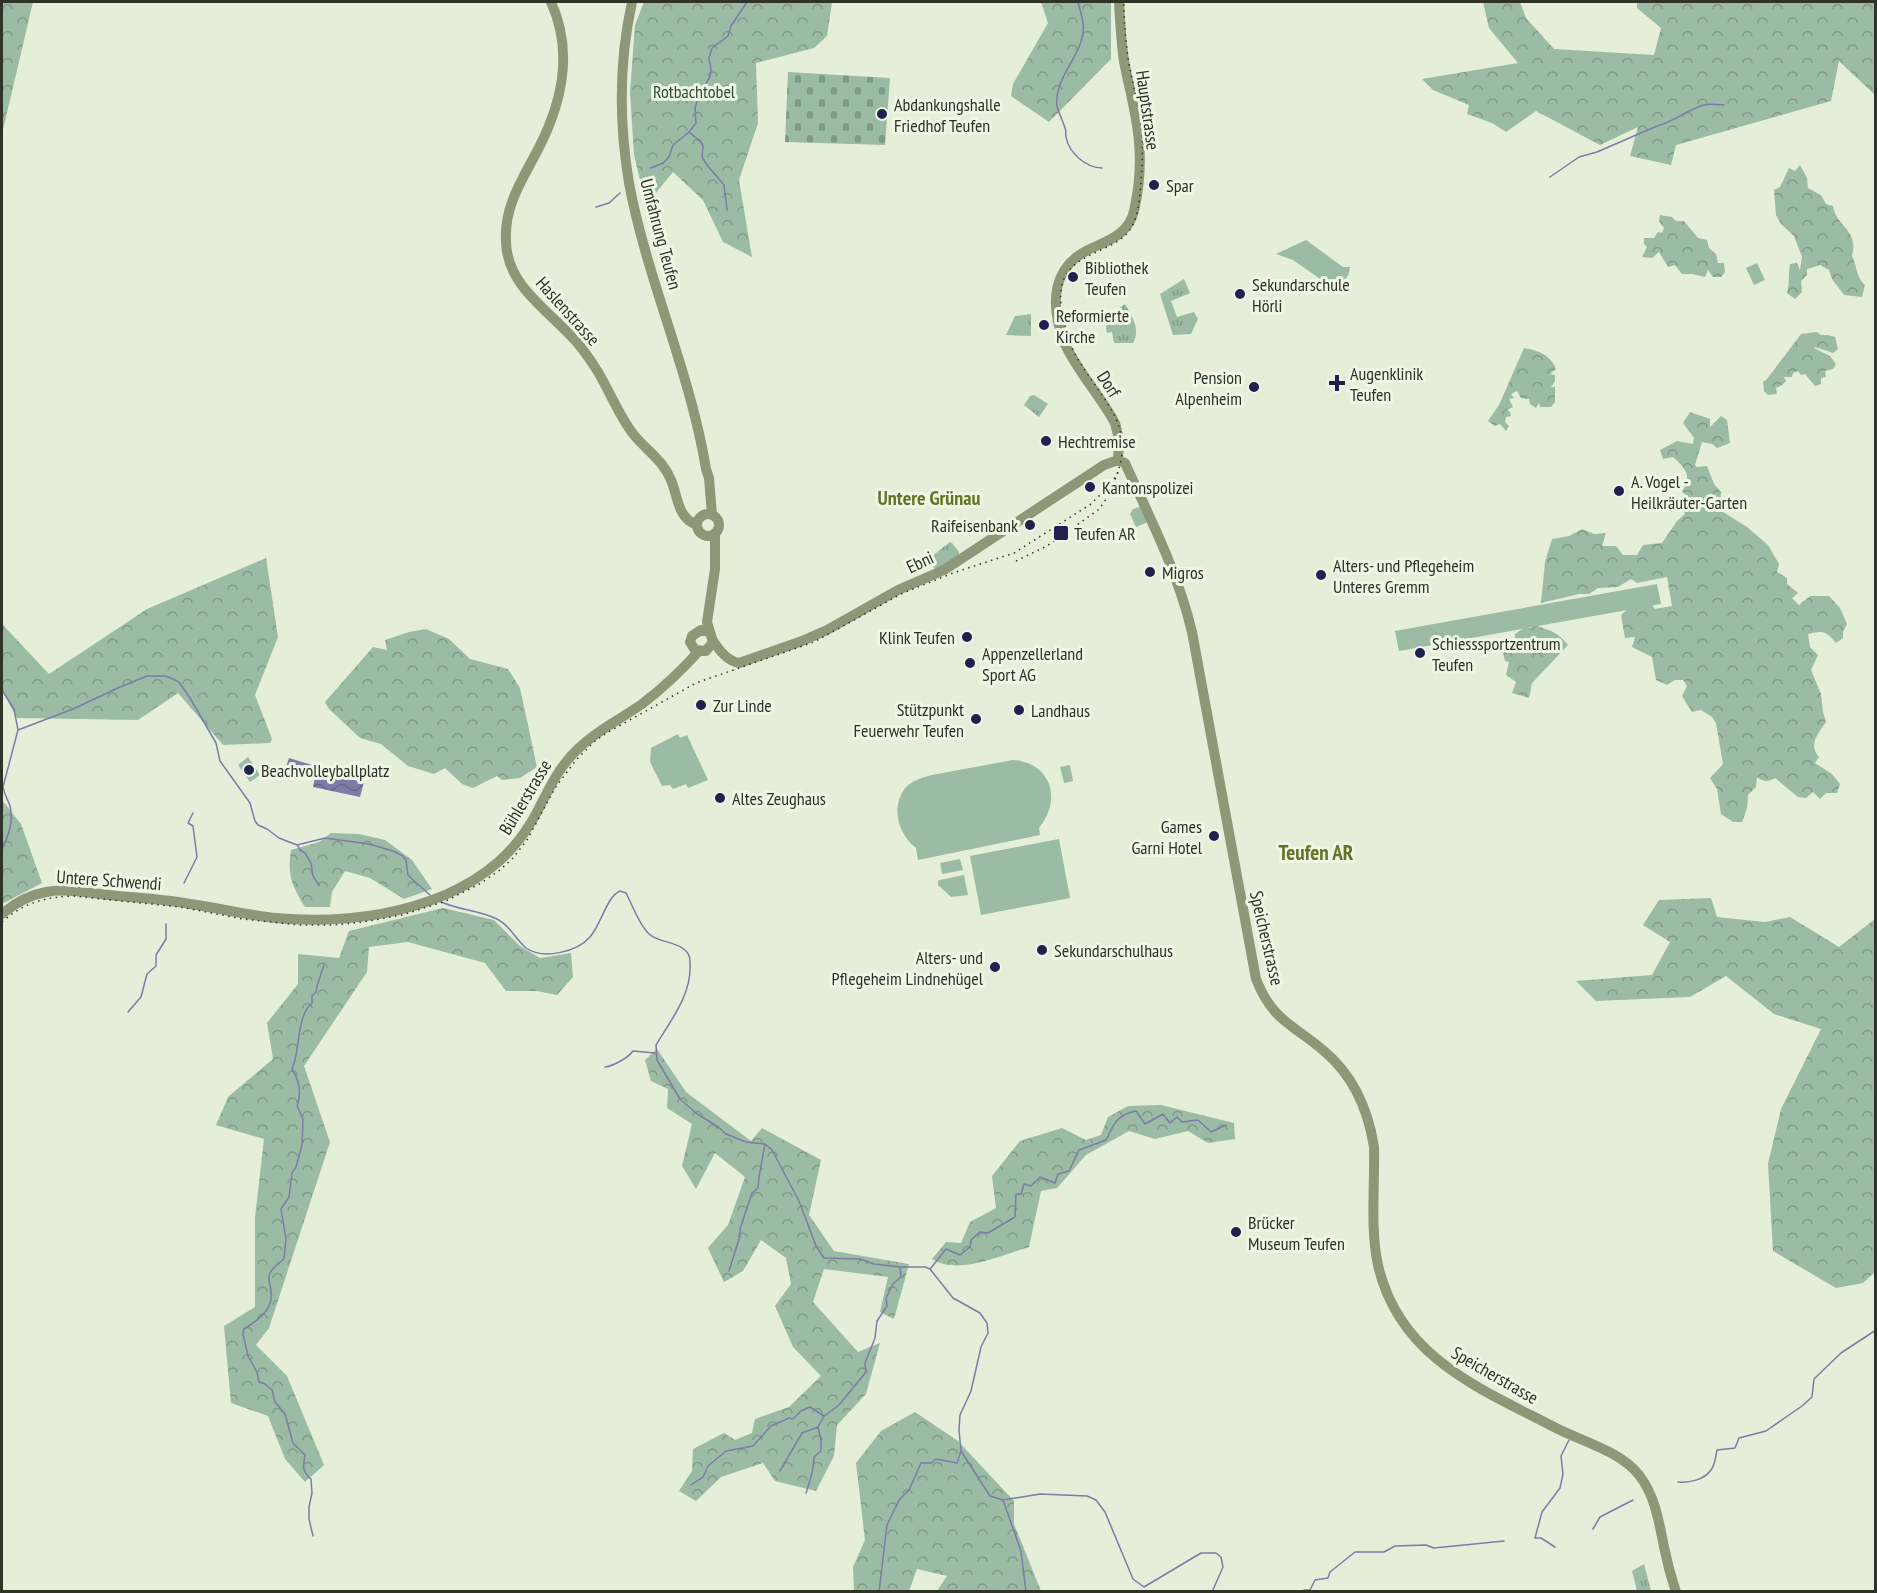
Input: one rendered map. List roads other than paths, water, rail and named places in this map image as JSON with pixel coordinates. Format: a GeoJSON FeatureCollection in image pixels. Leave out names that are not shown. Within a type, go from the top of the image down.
{"type":"FeatureCollection","features":[{"type":"Feature","properties":{"kind":"main road","name":"Haslenstrasse"},"geometry":{"type":"LineString","coordinates":[[551,2],[560,25],[565,62],[559,100],[547,132],[510,205],[506,241],[509,261],[531,297],[582,348],[633,433],[667,472],[681,513],[687,520],[704,519],[699,532],[711,535]]}},
{"type":"Feature","properties":{"kind":"main road","name":"Umfahrung Teufen"},"geometry":{"type":"LineString","coordinates":[[632,2],[625,45],[622,96],[629,183],[648,259],[689,391],[709,478],[704,519],[718,524],[711,535],[709,572],[701,620],[706,634]]}},
{"type":"Feature","properties":{"kind":"main road","name":"Hauptstrasse"},"geometry":{"type":"LineString","coordinates":[[1119,2],[1124,55],[1139,142],[1137,194],[1134,213],[1129,223]]}},
{"type":"Feature","properties":{"kind":"main road","name":"Dorf"},"geometry":{"type":"LineString","coordinates":[[1118,460],[1117,428],[1064,341],[1056,295],[1062,273],[1071,261],[1086,250],[1117,236],[1129,223]]}},
{"type":"Feature","properties":{"kind":"main road","name":"Ebni"},"geometry":{"type":"LineString","coordinates":[[699,650],[724,655],[734,662],[743,662],[827,630],[898,590],[944,570],[1104,465],[1118,460]]}},
{"type":"Feature","properties":{"kind":"main road","name":"Speicherstrasse"},"geometry":{"type":"LineString","coordinates":[[1118,460],[1125,463],[1170,561],[1186,608],[1256,979],[1267,1003],[1277,1015],[1335,1061],[1358,1090],[1365,1107],[1374,1147],[1376,1251],[1384,1284],[1392,1304],[1414,1338],[1460,1377],[1572,1437],[1608,1452],[1632,1467],[1644,1481],[1651,1496],[1676,1592]]}},
{"type":"Feature","properties":{"kind":"main road"},"geometry":{"type":"LineString","coordinates":[[706,634],[724,655]]}},
{"type":"Feature","properties":{"kind":"main road"},"geometry":{"type":"LineString","coordinates":[[706,634],[711,646],[699,650],[690,639],[706,634]]}},
{"type":"Feature","properties":{"kind":"main road","name":"Bühlerstrasse"},"geometry":{"type":"LineString","coordinates":[[219,909],[268,917],[325,919],[375,915],[404,909],[465,885],[495,866],[510,853],[524,836],[559,771],[575,752],[592,736],[642,704],[671,680],[687,655],[699,650]]}},
{"type":"Feature","properties":{"kind":"main road","name":"Untere Schwendi"},"geometry":{"type":"LineString","coordinates":[[2,914],[27,898],[56,891],[180,902],[219,909]]}},
{"type":"Feature","properties":{"kind":"water"},"geometry":{"type":"Polygon","coordinates":[[[289,758],[312,765],[308,777],[285,770],[289,758]]]}},
{"type":"Feature","properties":{"kind":"water"},"geometry":{"type":"Polygon","coordinates":[[[316,773],[364,782],[360,797],[313,787],[316,773]]]}},
{"type":"Feature","properties":{"kind":"waterway"},"geometry":{"type":"LineString","coordinates":[[727,210],[724,185],[702,157],[703,146],[700,141],[689,132],[696,123],[695,108],[699,94],[710,77],[709,58],[712,48],[728,36],[731,26],[747,2]]}},
{"type":"Feature","properties":{"kind":"waterway"},"geometry":{"type":"LineString","coordinates":[[1078,2],[1083,21],[1083,33],[1079,48],[1061,81],[1057,105],[1068,143],[1074,154],[1084,162],[1102,168]]}},
{"type":"Feature","properties":{"kind":"waterway"},"geometry":{"type":"LineString","coordinates":[[1550,177],[1579,157],[1597,152],[1669,122],[1698,107],[1709,104],[1724,105]]}},
{"type":"Feature","properties":{"kind":"waterway"},"geometry":{"type":"LineString","coordinates":[[651,168],[663,163],[669,157],[673,145],[688,133]]}},
{"type":"Feature","properties":{"kind":"waterway"},"geometry":{"type":"LineString","coordinates":[[596,207],[609,203],[620,193]]}},
{"type":"Feature","properties":{"kind":"waterway"},"geometry":{"type":"LineString","coordinates":[[18,730],[73,709],[147,676],[166,676],[179,682],[190,698],[216,743],[220,761],[250,803],[258,825],[279,838],[297,845],[325,838],[369,844],[393,851],[403,856],[406,860],[408,875],[430,895]]}},
{"type":"Feature","properties":{"kind":"waterway"},"geometry":{"type":"LineString","coordinates":[[2,690],[14,709],[18,730],[3,787],[10,806],[11,823],[2,850]]}},
{"type":"Feature","properties":{"kind":"waterway"},"geometry":{"type":"LineString","coordinates":[[184,883],[197,857],[193,826],[188,823],[193,813]]}},
{"type":"Feature","properties":{"kind":"waterway"},"geometry":{"type":"LineString","coordinates":[[298,846],[311,863],[313,876],[319,885]]}},
{"type":"Feature","properties":{"kind":"waterway"},"geometry":{"type":"LineString","coordinates":[[439,901],[497,919],[526,948],[533,952],[550,954],[569,950],[584,942],[594,932],[615,894],[620,891],[626,893],[645,930],[653,937],[682,948],[690,957],[688,986],[674,1016],[656,1045],[657,1060],[680,1099],[726,1134],[746,1142],[765,1144],[772,1150],[799,1201],[816,1246],[824,1258],[860,1259],[874,1264],[900,1267],[925,1267],[930,1269],[953,1298],[980,1313],[987,1323],[988,1333],[981,1347],[971,1391],[960,1415],[959,1430],[961,1451],[990,1496],[1003,1500],[1040,1494],[1087,1496],[1096,1500],[1105,1512],[1133,1579],[1144,1587],[1201,1553],[1216,1553],[1221,1557],[1223,1567],[1212,1592]]}},
{"type":"Feature","properties":{"kind":"waterway"},"geometry":{"type":"LineString","coordinates":[[128,1012],[141,997],[147,974],[156,966],[156,955],[166,939],[166,924]]}},
{"type":"Feature","properties":{"kind":"waterway"},"geometry":{"type":"LineString","coordinates":[[313,1536],[309,1519],[311,1479],[304,1468],[305,1455],[293,1443],[285,1414],[275,1402],[272,1390],[259,1382],[257,1372],[248,1356],[243,1334],[244,1329],[259,1318],[270,1304],[269,1275],[274,1267],[284,1259],[286,1239],[281,1209],[289,1197],[292,1173],[302,1145],[303,1119],[297,1106],[299,1087],[292,1069],[303,1016],[312,1003],[312,996],[316,992],[324,965]]}},
{"type":"Feature","properties":{"kind":"waterway"},"geometry":{"type":"LineString","coordinates":[[605,1067],[620,1061],[633,1051],[655,1053]]}},
{"type":"Feature","properties":{"kind":"waterway"},"geometry":{"type":"LineString","coordinates":[[931,1268],[946,1249],[960,1255],[970,1247],[971,1240],[980,1232],[988,1233],[1015,1217],[1016,1194],[1021,1194],[1024,1184],[1031,1186],[1040,1177],[1055,1183],[1058,1174],[1069,1171],[1079,1150],[1106,1140],[1116,1121],[1124,1115],[1136,1111],[1145,1124],[1163,1114],[1170,1123],[1177,1117],[1182,1122],[1198,1120],[1211,1132],[1226,1125]]}},
{"type":"Feature","properties":{"kind":"waterway"},"geometry":{"type":"LineString","coordinates":[[729,1271],[752,1193],[758,1188],[765,1144]]}},
{"type":"Feature","properties":{"kind":"waterway"},"geometry":{"type":"LineString","coordinates":[[691,1485],[703,1477],[708,1466],[726,1451],[753,1446],[771,1426],[789,1418],[793,1419],[801,1411],[810,1407],[824,1416],[839,1405],[866,1372],[865,1363],[875,1338],[877,1321],[887,1306],[886,1298],[893,1284],[901,1277],[900,1267]]}},
{"type":"Feature","properties":{"kind":"waterway"},"geometry":{"type":"LineString","coordinates":[[1678,1482],[1691,1481],[1704,1476],[1712,1468],[1717,1450],[1735,1448],[1739,1438],[1766,1431],[1802,1406],[1812,1397],[1814,1379],[1841,1353],[1876,1330]]}},
{"type":"Feature","properties":{"kind":"waterway"},"geometry":{"type":"LineString","coordinates":[[780,1471],[802,1433],[818,1427],[824,1416]]}},
{"type":"Feature","properties":{"kind":"waterway"},"geometry":{"type":"LineString","coordinates":[[806,1493],[813,1471],[814,1457],[821,1451],[818,1427]]}},
{"type":"Feature","properties":{"kind":"waterway"},"geometry":{"type":"LineString","coordinates":[[1555,1547],[1541,1538],[1535,1538],[1542,1512],[1560,1488],[1563,1474],[1561,1456],[1569,1440]]}},
{"type":"Feature","properties":{"kind":"waterway"},"geometry":{"type":"LineString","coordinates":[[879,1592],[887,1525],[899,1500],[909,1490],[921,1463],[931,1463],[936,1459],[957,1463],[961,1451]]}},
{"type":"Feature","properties":{"kind":"waterway"},"geometry":{"type":"LineString","coordinates":[[1003,1500],[1021,1551],[1026,1592]]}},
{"type":"Feature","properties":{"kind":"waterway"},"geometry":{"type":"LineString","coordinates":[[1593,1529],[1600,1517],[1633,1500]]}},
{"type":"Feature","properties":{"kind":"waterway"},"geometry":{"type":"LineString","coordinates":[[1303,1592],[1310,1590],[1315,1580],[1328,1578],[1330,1572],[1355,1552],[1384,1552],[1395,1546],[1426,1545],[1434,1548],[1504,1541]]}},
{"type":"Feature","properties":{"kind":"railway"},"geometry":{"type":"LineString","coordinates":[[1016,561],[1047,546],[1098,510],[1112,488],[1122,456],[1122,439],[1118,423],[1074,352],[1061,304],[1062,285],[1068,272],[1078,262],[1127,234],[1134,222],[1138,207],[1142,169],[1142,132],[1127,52],[1124,2]]}},
{"type":"Feature","properties":{"kind":"railway"},"geometry":{"type":"LineString","coordinates":[[2,922],[18,910],[35,902],[73,896],[180,907],[243,919],[299,925],[363,922],[402,915],[446,901],[481,883],[513,858],[527,840],[555,788],[576,760],[596,740],[610,731],[696,683],[814,642],[903,593],[953,573],[1014,553],[1091,504],[1110,485],[1119,471]]}},
{"type":"Feature","properties":{"kind":"place","name":"Abdankungshalle Friedhof Teufen"},"geometry":{"type":"Point","coordinates":[882,114]}},
{"type":"Feature","properties":{"kind":"place","name":"Spar"},"geometry":{"type":"Point","coordinates":[1154,185]}},
{"type":"Feature","properties":{"kind":"place","name":"Bibliothek Teufen"},"geometry":{"type":"Point","coordinates":[1073,277]}},
{"type":"Feature","properties":{"kind":"place","name":"Sekundarschule Hörli"},"geometry":{"type":"Point","coordinates":[1240,294]}},
{"type":"Feature","properties":{"kind":"place","name":"Reformierte Kirche"},"geometry":{"type":"Point","coordinates":[1044,325]}},
{"type":"Feature","properties":{"kind":"place","name":"Augenklinik Teufen"},"geometry":{"type":"Point","coordinates":[1337,383]}},
{"type":"Feature","properties":{"kind":"place","name":"Pension Alpenheim"},"geometry":{"type":"Point","coordinates":[1254,387]}},
{"type":"Feature","properties":{"kind":"place","name":"Hechtremise"},"geometry":{"type":"Point","coordinates":[1046,441]}},
{"type":"Feature","properties":{"kind":"place","name":"Kantonspolizei"},"geometry":{"type":"Point","coordinates":[1090,487]}},
{"type":"Feature","properties":{"kind":"place","name":"A. Vogel - Heilkräuter-Garten"},"geometry":{"type":"Point","coordinates":[1619,491]}},
{"type":"Feature","properties":{"kind":"place","name":"Raifeisenbank"},"geometry":{"type":"Point","coordinates":[1030,525]}},
{"type":"Feature","properties":{"kind":"place","name":"Teufen AR"},"geometry":{"type":"Point","coordinates":[1061,533]}},
{"type":"Feature","properties":{"kind":"place","name":"Migros"},"geometry":{"type":"Point","coordinates":[1150,572]}},
{"type":"Feature","properties":{"kind":"place","name":"Alters- und Pflegeheim Unteres Gremm"},"geometry":{"type":"Point","coordinates":[1321,575]}},
{"type":"Feature","properties":{"kind":"place","name":"Klink Teufen"},"geometry":{"type":"Point","coordinates":[967,637]}},
{"type":"Feature","properties":{"kind":"place","name":"Schiesssportzentrum Teufen"},"geometry":{"type":"Point","coordinates":[1420,653]}},
{"type":"Feature","properties":{"kind":"place","name":"Appenzellerland Sport AG"},"geometry":{"type":"Point","coordinates":[970,663]}},
{"type":"Feature","properties":{"kind":"place","name":"Zur Linde"},"geometry":{"type":"Point","coordinates":[701,705]}},
{"type":"Feature","properties":{"kind":"place","name":"Landhaus"},"geometry":{"type":"Point","coordinates":[1019,710]}},
{"type":"Feature","properties":{"kind":"place","name":"Stützpunkt Feuerwehr Teufen"},"geometry":{"type":"Point","coordinates":[976,719]}},
{"type":"Feature","properties":{"kind":"place","name":"Beachvolleyballplatz"},"geometry":{"type":"Point","coordinates":[249,770]}},
{"type":"Feature","properties":{"kind":"place","name":"Altes Zeughaus"},"geometry":{"type":"Point","coordinates":[720,798]}},
{"type":"Feature","properties":{"kind":"place","name":"Games Garni Hotel"},"geometry":{"type":"Point","coordinates":[1214,836]}},
{"type":"Feature","properties":{"kind":"place","name":"Sekundarschulhaus"},"geometry":{"type":"Point","coordinates":[1042,950]}},
{"type":"Feature","properties":{"kind":"place","name":"Alters- und Pflegeheim Lindnehügel"},"geometry":{"type":"Point","coordinates":[995,967]}},
{"type":"Feature","properties":{"kind":"place","name":"Brücker Museum Teufen"},"geometry":{"type":"Point","coordinates":[1236,1232]}},
{"type":"Feature","properties":{"kind":"district","name":"Untere Grünau"},"geometry":{"type":"Point","coordinates":[929,498]}},
{"type":"Feature","properties":{"kind":"district","name":"Teufen AR"},"geometry":{"type":"Point","coordinates":[1316,852]}},
{"type":"Feature","properties":{"kind":"park label","name":"Rotbachtobel"},"geometry":{"type":"Point","coordinates":[694,91]}}]}
